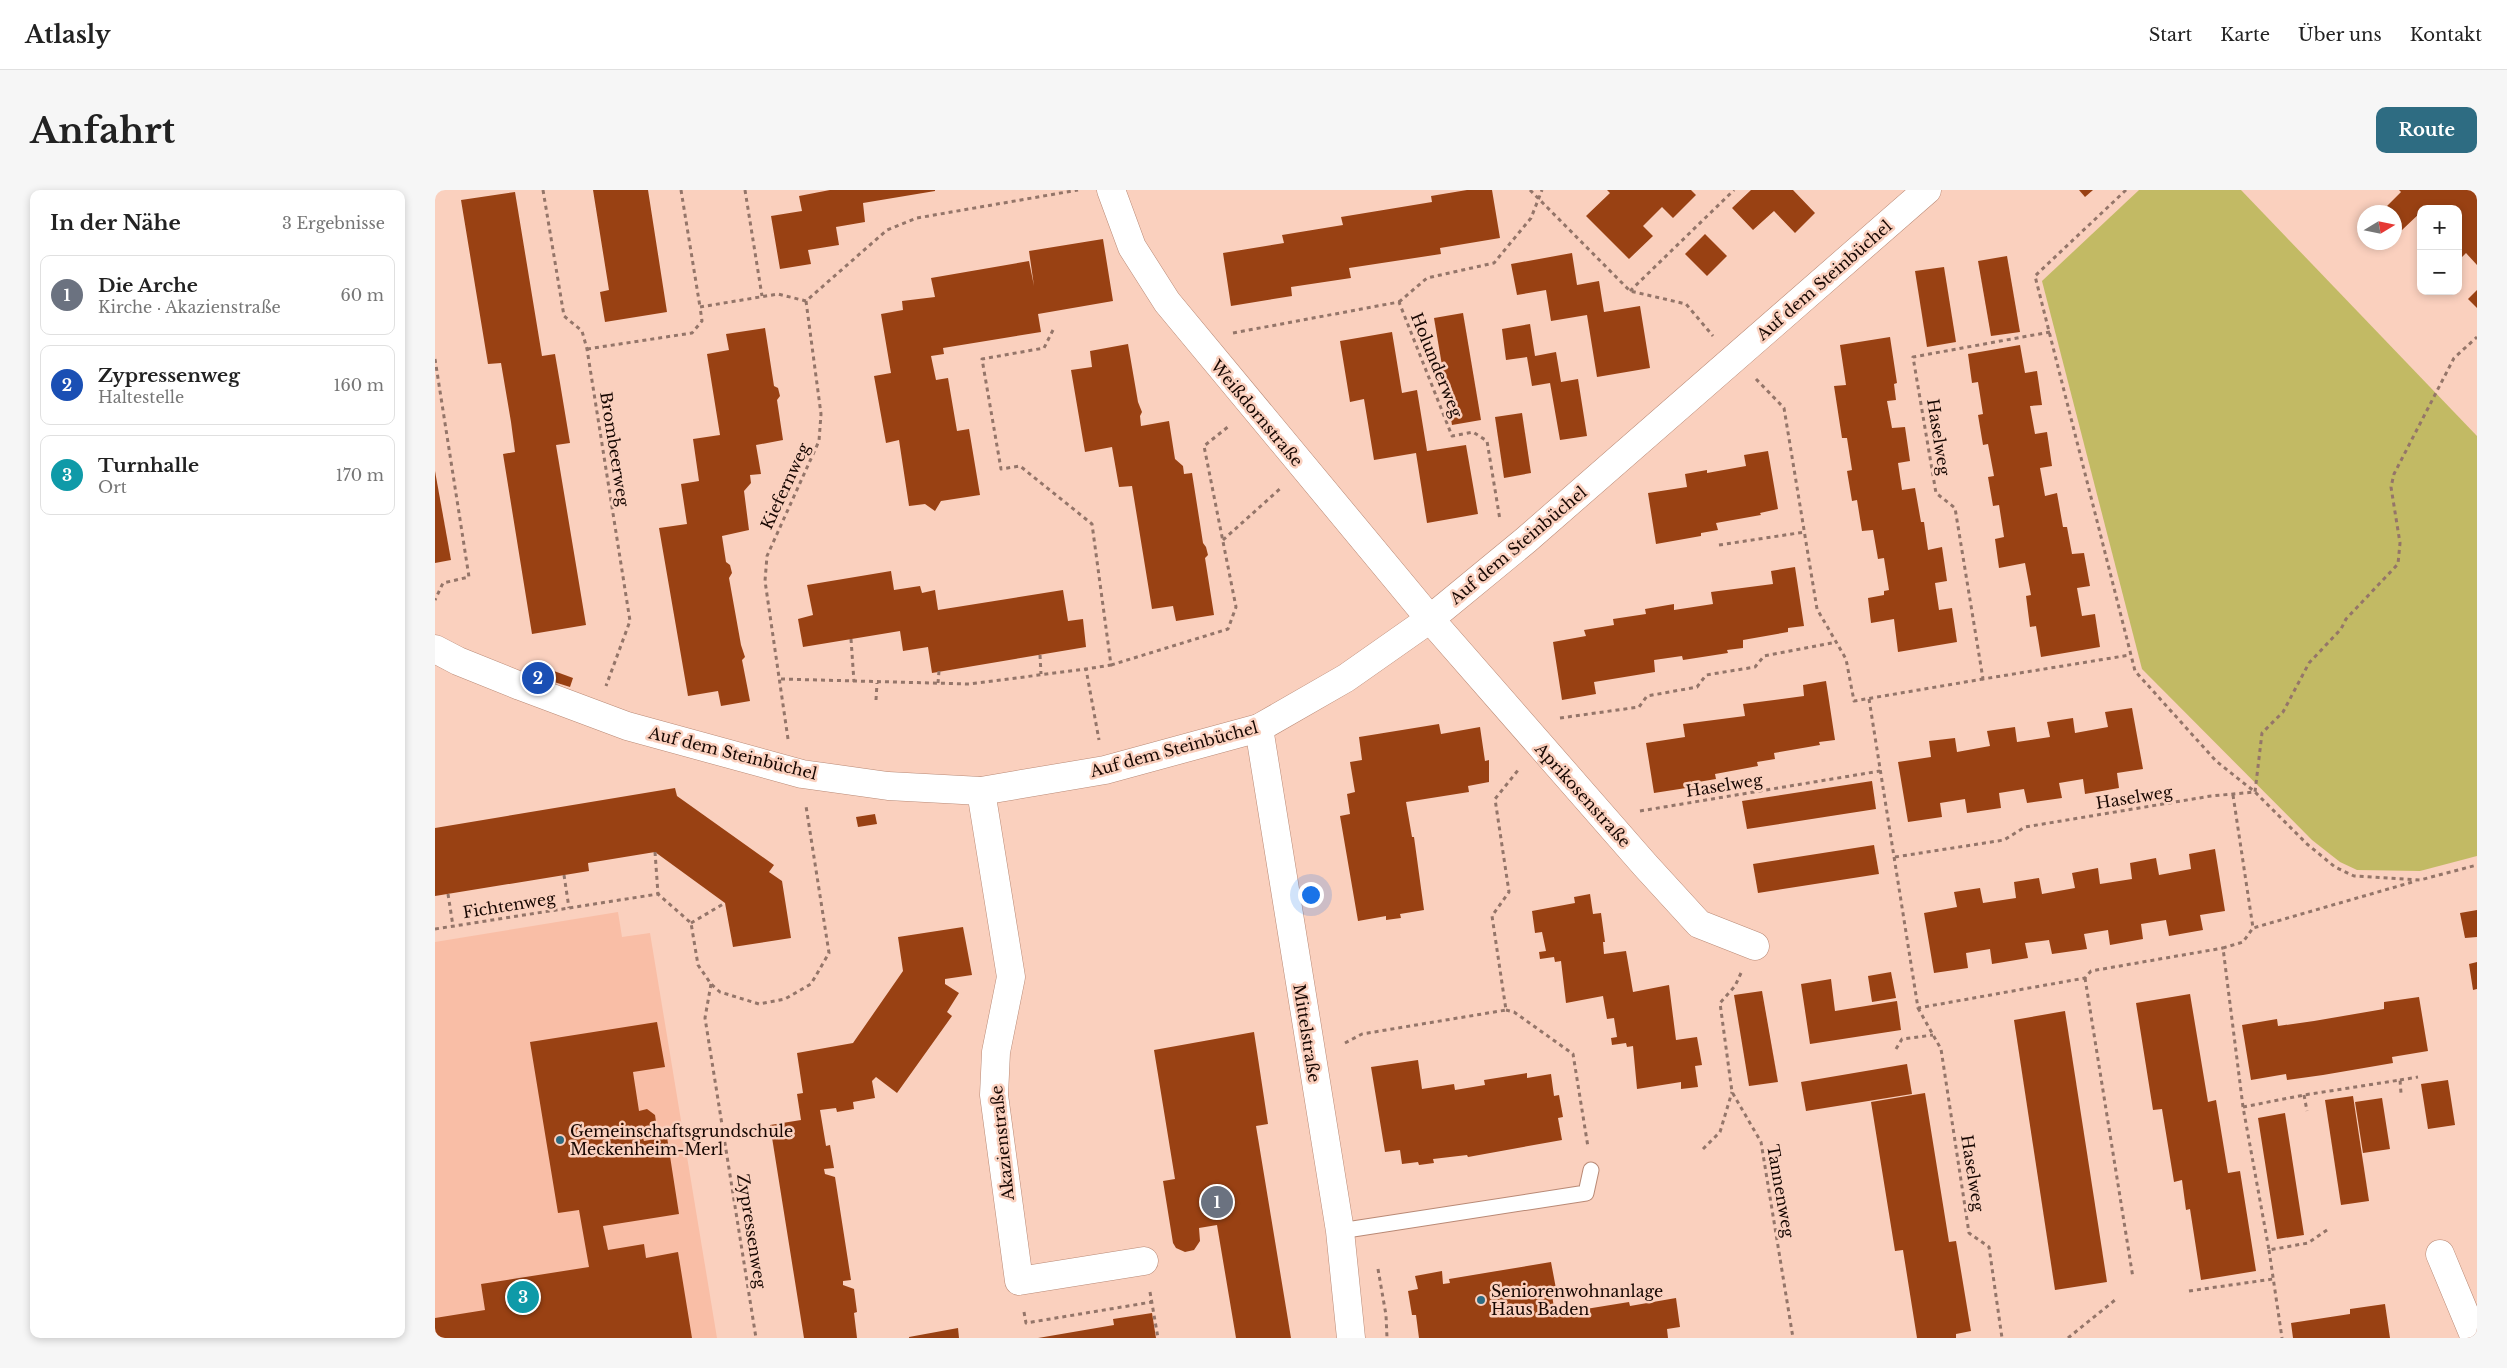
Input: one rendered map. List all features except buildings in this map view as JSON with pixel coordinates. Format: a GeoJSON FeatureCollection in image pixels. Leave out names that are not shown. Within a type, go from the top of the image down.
{"type":"FeatureCollection","features":[{"type":"Feature","properties":{"kind":"street","name":"Weißdornstraße"},"geometry":{"type":"LineString","coordinates":[[1111,190],[1132,247],[1167,302],[1206,352],[1430,619]]}},
{"type":"Feature","properties":{"kind":"street","name":"Auf dem Steinbüchel"},"geometry":{"type":"LineString","coordinates":[[435,649],[458,661],[596,715],[782,769],[879,784],[981,791],[1105,770],[1259,728],[1346,678],[1430,619],[1526,540],[1927,190]]}},
{"type":"Feature","properties":{"kind":"street","name":"Aprikosenstraße"},"geometry":{"type":"LineString","coordinates":[[1430,619],[1538,745],[1699,924],[1755,946]]}},
{"type":"Feature","properties":{"kind":"street","name":"Mittelstraße"},"geometry":{"type":"LineString","coordinates":[[1259,728],[1340,1231],[1351,1338]]}},
{"type":"Feature","properties":{"kind":"street","name":"Akazienstraße"},"geometry":{"type":"LineString","coordinates":[[981,791],[1011,977],[996,1052],[993,1096],[1019,1281]]}},
{"type":"Feature","properties":{"kind":"street"},"geometry":{"type":"LineString","coordinates":[[2440,1254],[2475,1338]]}},
{"type":"Feature","properties":{"kind":"street"},"geometry":{"type":"LineString","coordinates":[[1019,1281],[1144,1261]]}},
{"type":"Feature","properties":{"kind":"lane"},"geometry":{"type":"LineString","coordinates":[[1340,1231],[1586,1193],[1591,1170]]}},
{"type":"Feature","properties":{"kind":"path","name":"Brombeerweg"},"geometry":{"type":"LineString","coordinates":[[543,190],[564,316],[583,331],[587,349],[630,621],[596,715]]}},
{"type":"Feature","properties":{"kind":"path"},"geometry":{"type":"LineString","coordinates":[[587,349],[692,333],[702,321],[681,190]]}},
{"type":"Feature","properties":{"kind":"path"},"geometry":{"type":"LineString","coordinates":[[745,190],[762,296]]}},
{"type":"Feature","properties":{"kind":"path"},"geometry":{"type":"LineString","coordinates":[[700,307],[778,294],[806,301],[887,230],[917,218],[1078,190]]}},
{"type":"Feature","properties":{"kind":"path"},"geometry":{"type":"LineString","coordinates":[[1530,190],[1629,291],[1686,304],[1734,358],[1784,408],[1817,609],[1846,659],[1854,701],[2130,655]]}},
{"type":"Feature","properties":{"kind":"path","name":"Holunderweg"},"geometry":{"type":"LineString","coordinates":[[1206,352],[1235,331],[1287,324],[1399,302],[1427,278],[1494,263],[1531,218],[1542,190]]}},
{"type":"Feature","properties":{"kind":"path"},"geometry":{"type":"LineString","coordinates":[[1629,291],[1734,190]]}},
{"type":"Feature","properties":{"kind":"path"},"geometry":{"type":"LineString","coordinates":[[2126,190],[2035,276],[2135,671],[2216,761],[2255,792],[2307,844],[2335,867],[2354,876],[2420,880]]}},
{"type":"Feature","properties":{"kind":"path","name":"Kiefernweg"},"geometry":{"type":"LineString","coordinates":[[782,769],[789,735],[765,581],[767,556],[819,441],[821,414],[806,301]]}},
{"type":"Feature","properties":{"kind":"path","name":"Holunderweg"},"geometry":{"type":"LineString","coordinates":[[1399,302],[1452,436],[1473,432],[1487,441],[1501,522],[1526,540]]}},
{"type":"Feature","properties":{"kind":"path"},"geometry":{"type":"LineString","coordinates":[[1053,330],[1044,348],[982,358],[1001,469],[1020,466],[1092,524],[1111,665]]}},
{"type":"Feature","properties":{"kind":"path","name":"Haselweg"},"geometry":{"type":"LineString","coordinates":[[1983,679],[1955,508],[1936,493],[1913,357],[2050,332]]}},
{"type":"Feature","properties":{"kind":"path"},"geometry":{"type":"LineString","coordinates":[[2255,792],[2262,732],[2283,712],[2309,664],[2341,629],[2346,619],[2398,564],[2400,543],[2391,487],[2394,474],[2454,358],[2477,337]]}},
{"type":"Feature","properties":{"kind":"path"},"geometry":{"type":"LineString","coordinates":[[435,359],[469,577],[443,583],[435,600]]}},
{"type":"Feature","properties":{"kind":"path"},"geometry":{"type":"LineString","coordinates":[[781,679],[969,684],[1111,665],[1228,630],[1236,607],[1204,446],[1252,407]]}},
{"type":"Feature","properties":{"kind":"path"},"geometry":{"type":"LineString","coordinates":[[1223,540],[1304,468]]}},
{"type":"Feature","properties":{"kind":"path"},"geometry":{"type":"LineString","coordinates":[[1719,545],[1805,532]]}},
{"type":"Feature","properties":{"kind":"path"},"geometry":{"type":"LineString","coordinates":[[851,639],[854,682]]}},
{"type":"Feature","properties":{"kind":"path"},"geometry":{"type":"LineString","coordinates":[[1506,1010],[1491,916],[1509,892],[1495,799],[1557,719],[1639,707],[1647,696],[1697,687],[1706,675],[1755,667],[1764,656],[1837,642]]}},
{"type":"Feature","properties":{"kind":"path"},"geometry":{"type":"LineString","coordinates":[[1040,654],[1041,674]]}},
{"type":"Feature","properties":{"kind":"path"},"geometry":{"type":"LineString","coordinates":[[1086,669],[1105,770]]}},
{"type":"Feature","properties":{"kind":"path"},"geometry":{"type":"LineString","coordinates":[[938,684],[939,671]]}},
{"type":"Feature","properties":{"kind":"path"},"geometry":{"type":"LineString","coordinates":[[876,700],[877,683]]}},
{"type":"Feature","properties":{"kind":"path","name":"Haselweg"},"geometry":{"type":"LineString","coordinates":[[1869,700],[1895,857],[1917,1008],[1941,1049],[1969,1233],[1989,1247],[2002,1338]]}},
{"type":"Feature","properties":{"kind":"path","name":"Haselweg"},"geometry":{"type":"LineString","coordinates":[[1602,817],[1881,771]]}},
{"type":"Feature","properties":{"kind":"path","name":"Haselweg"},"geometry":{"type":"LineString","coordinates":[[1895,857],[2004,840],[2025,827],[2211,796],[2255,792]]}},
{"type":"Feature","properties":{"kind":"path"},"geometry":{"type":"LineString","coordinates":[[2233,795],[2253,928]]}},
{"type":"Feature","properties":{"kind":"path"},"geometry":{"type":"LineString","coordinates":[[655,852],[658,894],[691,923],[698,965],[711,984],[720,992],[759,1004],[785,999],[811,984],[829,953],[806,805]]}},
{"type":"Feature","properties":{"kind":"path"},"geometry":{"type":"LineString","coordinates":[[1917,1008],[2085,978],[2091,970],[2223,948],[2243,942],[2253,928],[2477,865]]}},
{"type":"Feature","properties":{"kind":"path","name":"Fichtenweg"},"geometry":{"type":"LineString","coordinates":[[564,875],[569,908]]}},
{"type":"Feature","properties":{"kind":"path","name":"Fichtenweg"},"geometry":{"type":"LineString","coordinates":[[448,894],[453,926]]}},
{"type":"Feature","properties":{"kind":"path","name":"Fichtenweg"},"geometry":{"type":"LineString","coordinates":[[435,929],[658,894]]}},
{"type":"Feature","properties":{"kind":"path"},"geometry":{"type":"LineString","coordinates":[[691,923],[725,903]]}},
{"type":"Feature","properties":{"kind":"path","name":"Tannenweg"},"geometry":{"type":"LineString","coordinates":[[1755,946],[1735,986],[1720,1004],[1732,1092],[1761,1142],[1793,1338]]}},
{"type":"Feature","properties":{"kind":"path"},"geometry":{"type":"LineString","coordinates":[[2223,948],[2243,1107],[2269,1250],[2282,1338]]}},
{"type":"Feature","properties":{"kind":"path"},"geometry":{"type":"LineString","coordinates":[[2085,978],[2133,1278]]}},
{"type":"Feature","properties":{"kind":"path","name":"Zypressenweg"},"geometry":{"type":"LineString","coordinates":[[711,984],[705,1018],[756,1338]]}},
{"type":"Feature","properties":{"kind":"path"},"geometry":{"type":"LineString","coordinates":[[1345,1043],[1361,1034],[1506,1010],[1514,1012],[1573,1054],[1591,1170]]}},
{"type":"Feature","properties":{"kind":"path"},"geometry":{"type":"LineString","coordinates":[[1896,1049],[1902,1039],[1933,1034]]}},
{"type":"Feature","properties":{"kind":"path"},"geometry":{"type":"LineString","coordinates":[[2243,1107],[2418,1076]]}},
{"type":"Feature","properties":{"kind":"path"},"geometry":{"type":"LineString","coordinates":[[2400,1080],[2401,1093]]}},
{"type":"Feature","properties":{"kind":"path"},"geometry":{"type":"LineString","coordinates":[[1703,1149],[1721,1132],[1732,1092]]}},
{"type":"Feature","properties":{"kind":"path"},"geometry":{"type":"LineString","coordinates":[[2304,1095],[2307,1111]]}},
{"type":"Feature","properties":{"kind":"path"},"geometry":{"type":"LineString","coordinates":[[2269,1250],[2307,1243],[2327,1230]]}},
{"type":"Feature","properties":{"kind":"path"},"geometry":{"type":"LineString","coordinates":[[1144,1261],[1158,1338]]}},
{"type":"Feature","properties":{"kind":"path"},"geometry":{"type":"LineString","coordinates":[[2189,1291],[2273,1278]]}},
{"type":"Feature","properties":{"kind":"path"},"geometry":{"type":"LineString","coordinates":[[1019,1281],[1026,1324],[1151,1302]]}},
{"type":"Feature","properties":{"kind":"path"},"geometry":{"type":"LineString","coordinates":[[2068,1338],[2115,1300]]}},
{"type":"Feature","properties":{"kind":"shaded area"},"geometry":{"type":"Polygon","coordinates":[[[2139,190],[2241,190],[2477,436],[2477,856],[2420,871],[2357,870],[2340,862],[2312,840],[2142,669],[2042,281],[2139,190]]]}},
{"type":"Feature","properties":{"kind":"shaded area","name":"Gemeinschaftsgrundschule Meckenheim-Merl"},"geometry":{"type":"Polygon","coordinates":[[[618,912],[622,937],[650,933],[717,1338],[435,1338],[435,942],[618,912]]]}},
{"type":"Feature","properties":{"kind":"place","name":"Zypressenweg"},"geometry":{"type":"Point","coordinates":[538,678]}},
{"type":"Feature","properties":{"kind":"place","name":"Gemeinschaftsgrundschule Meckenheim-Merl"},"geometry":{"type":"Point","coordinates":[560,1140]}},
{"type":"Feature","properties":{"kind":"place","name":"Die Arche"},"geometry":{"type":"Point","coordinates":[1217,1202]}},
{"type":"Feature","properties":{"kind":"place","name":"Turnhalle"},"geometry":{"type":"Point","coordinates":[523,1297]}},
{"type":"Feature","properties":{"kind":"place","name":"Seniorenwohnanlage Haus Baden"},"geometry":{"type":"Point","coordinates":[1481,1300]}}]}
